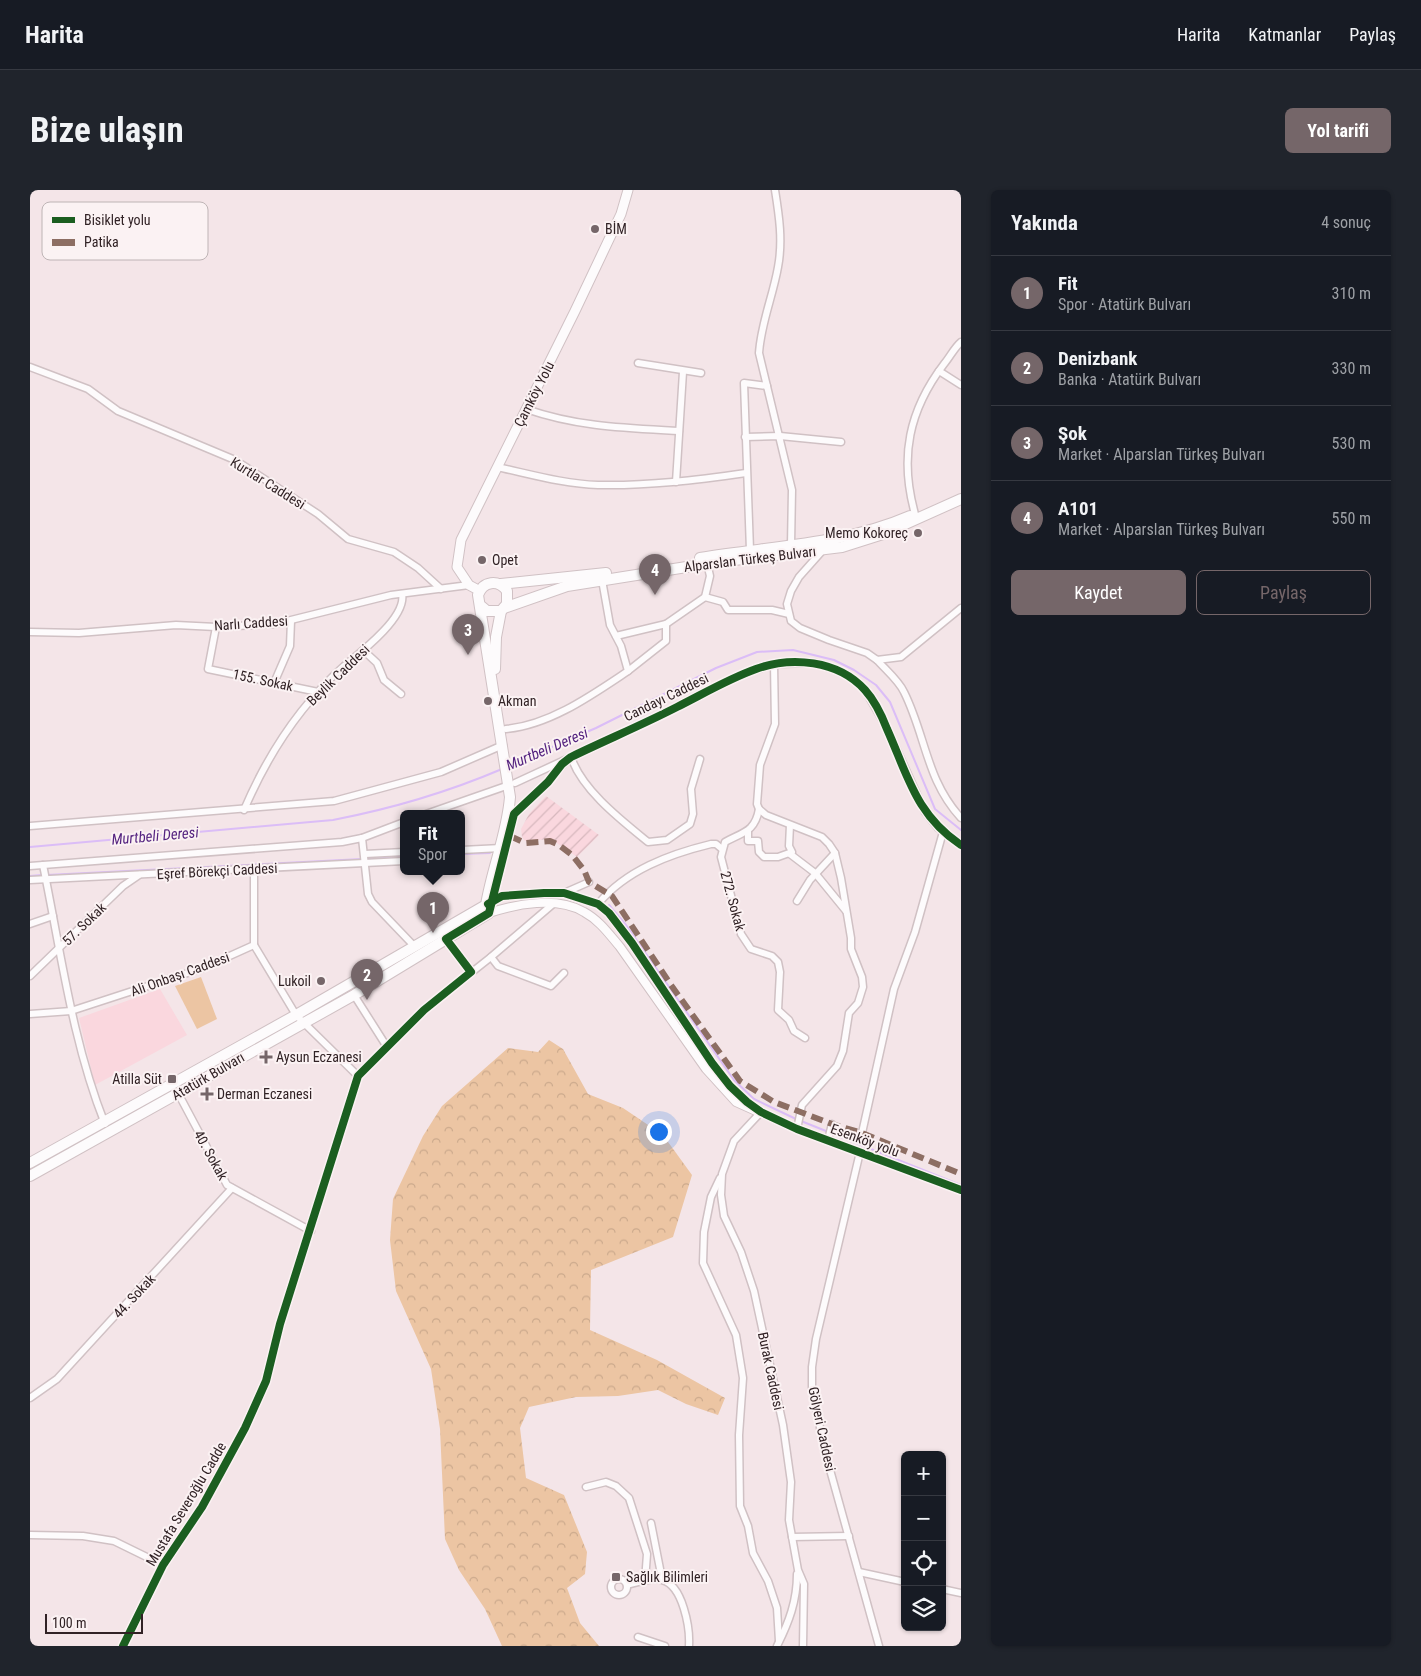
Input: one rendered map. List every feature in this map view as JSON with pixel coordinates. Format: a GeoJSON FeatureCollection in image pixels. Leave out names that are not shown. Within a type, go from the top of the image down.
{"type":"FeatureCollection","features":[{"type":"Feature","properties":{"kind":"main road","name":"Çamköy Yolu"},"geometry":{"type":"LineString","coordinates":[[469,585],[457,567],[460,540],[621,214],[628,190]]}},
{"type":"Feature","properties":{"kind":"main road","name":"Alparslan Türkeş Bulvarı"},"geometry":{"type":"LineString","coordinates":[[501,584],[567,578],[750,550],[844,538],[915,514],[961,492]]}},
{"type":"Feature","properties":{"kind":"main road","name":"Alparslan Türkeş Bulvarı"},"geometry":{"type":"LineString","coordinates":[[503,610],[567,586],[707,563],[842,547],[883,534],[961,499]]}},
{"type":"Feature","properties":{"kind":"main road"},"geometry":{"type":"LineString","coordinates":[[480,590],[492,583],[501,584],[508,596],[496,637],[494,663],[506,729],[506,744]]}},
{"type":"Feature","properties":{"kind":"main road"},"geometry":{"type":"LineString","coordinates":[[469,585],[480,590]]}},
{"type":"Feature","properties":{"kind":"main road"},"geometry":{"type":"LineString","coordinates":[[480,590],[480,605],[512,781],[514,814],[489,907]]}},
{"type":"Feature","properties":{"kind":"main road"},"geometry":{"type":"LineString","coordinates":[[480,605],[487,611],[503,610]]}},
{"type":"Feature","properties":{"kind":"main road"},"geometry":{"type":"LineString","coordinates":[[489,907],[488,891],[508,822],[512,781]]}},
{"type":"Feature","properties":{"kind":"main road"},"geometry":{"type":"LineString","coordinates":[[489,907],[499,910]]}},
{"type":"Feature","properties":{"kind":"main road","name":"Atatürk Bulvarı"},"geometry":{"type":"LineString","coordinates":[[30,1176],[106,1128],[300,1018],[354,995],[446,939],[489,907]]}},
{"type":"Feature","properties":{"kind":"main road","name":"Atatürk Bulvarı"},"geometry":{"type":"LineString","coordinates":[[30,1163],[178,1093],[415,947],[489,907]]}},
{"type":"Feature","properties":{"kind":"street"},"geometry":{"type":"LineString","coordinates":[[776,190],[780,234],[778,266],[760,334],[759,353],[792,490],[791,545]]}},
{"type":"Feature","properties":{"kind":"street"},"geometry":{"type":"LineString","coordinates":[[915,514],[908,488],[911,425],[939,371],[961,342]]}},
{"type":"Feature","properties":{"kind":"street"},"geometry":{"type":"LineString","coordinates":[[638,363],[683,372],[701,373]]}},
{"type":"Feature","properties":{"kind":"street","name":"Kurtlar Caddesi"},"geometry":{"type":"LineString","coordinates":[[30,367],[88,389],[118,411],[235,460],[318,514],[348,539],[394,552],[418,568],[441,589]]}},
{"type":"Feature","properties":{"kind":"street"},"geometry":{"type":"LineString","coordinates":[[939,371],[961,386]]}},
{"type":"Feature","properties":{"kind":"street"},"geometry":{"type":"LineString","coordinates":[[676,482],[683,372]]}},
{"type":"Feature","properties":{"kind":"street"},"geometry":{"type":"LineString","coordinates":[[750,550],[744,384],[767,386]]}},
{"type":"Feature","properties":{"kind":"street"},"geometry":{"type":"LineString","coordinates":[[526,408],[553,418],[591,426],[679,431]]}},
{"type":"Feature","properties":{"kind":"street"},"geometry":{"type":"LineString","coordinates":[[745,437],[780,436],[841,442]]}},
{"type":"Feature","properties":{"kind":"street"},"geometry":{"type":"LineString","coordinates":[[497,467],[571,482],[597,485],[676,482],[746,473]]}},
{"type":"Feature","properties":{"kind":"street"},"geometry":{"type":"LineString","coordinates":[[823,550],[799,577],[791,591],[787,604],[791,621],[800,628],[867,653],[877,660],[904,690],[934,778],[946,800],[961,818]]}},
{"type":"Feature","properties":{"kind":"street"},"geometry":{"type":"LineString","coordinates":[[616,636],[666,624],[705,597],[710,576],[707,563]]}},
{"type":"Feature","properties":{"kind":"street"},"geometry":{"type":"LineString","coordinates":[[602,580],[610,625],[621,646],[628,671]]}},
{"type":"Feature","properties":{"kind":"street","name":"Narlı Caddesi"},"geometry":{"type":"LineString","coordinates":[[30,632],[79,633],[176,625],[216,627],[275,624],[402,594],[469,585]]}},
{"type":"Feature","properties":{"kind":"street","name":"Beylik Caddesi"},"geometry":{"type":"LineString","coordinates":[[244,810],[258,776],[302,710],[318,692],[378,637],[400,609],[402,594]]}},
{"type":"Feature","properties":{"kind":"street"},"geometry":{"type":"LineString","coordinates":[[705,597],[723,602],[728,610],[772,610],[789,614]]}},
{"type":"Feature","properties":{"kind":"street"},"geometry":{"type":"LineString","coordinates":[[877,660],[901,657],[961,608]]}},
{"type":"Feature","properties":{"kind":"street"},"geometry":{"type":"LineString","coordinates":[[274,683],[290,646],[291,621]]}},
{"type":"Feature","properties":{"kind":"street"},"geometry":{"type":"LineString","coordinates":[[506,729],[523,728],[582,701],[628,671],[666,641],[666,624]]}},
{"type":"Feature","properties":{"kind":"street","name":"155. Sokak"},"geometry":{"type":"LineString","coordinates":[[216,627],[208,669],[318,692]]}},
{"type":"Feature","properties":{"kind":"street"},"geometry":{"type":"LineString","coordinates":[[363,650],[377,663],[384,680],[401,694]]}},
{"type":"Feature","properties":{"kind":"street","name":"Candayı Caddesi"},"geometry":{"type":"LineString","coordinates":[[436,810],[571,757],[664,714],[728,680],[774,664],[816,663],[836,670],[854,680],[865,690],[887,728],[921,805],[943,832],[961,845]]}},
{"type":"Feature","properties":{"kind":"street"},"geometry":{"type":"LineString","coordinates":[[598,904],[615,887],[656,861],[711,844],[716,844],[722,849],[725,842],[748,831],[756,823],[759,809],[756,795],[760,765],[775,724],[774,664]]}},
{"type":"Feature","properties":{"kind":"street"},"geometry":{"type":"LineString","coordinates":[[30,826],[244,810],[334,801],[441,772],[506,744]]}},
{"type":"Feature","properties":{"kind":"street"},"geometry":{"type":"LineString","coordinates":[[514,814],[571,757],[582,780],[620,819],[648,842],[667,840],[690,824],[693,814],[691,789],[700,759]]}},
{"type":"Feature","properties":{"kind":"street"},"geometry":{"type":"LineString","coordinates":[[759,809],[790,825],[822,836],[834,852],[851,938],[851,949],[862,977],[862,987],[858,1003],[849,1013],[843,1051],[837,1066],[806,1101],[799,1123]]}},
{"type":"Feature","properties":{"kind":"street"},"geometry":{"type":"LineString","coordinates":[[30,866],[45,873],[342,842],[362,838],[400,824]]}},
{"type":"Feature","properties":{"kind":"street"},"geometry":{"type":"LineString","coordinates":[[790,825],[790,854]]}},
{"type":"Feature","properties":{"kind":"street"},"geometry":{"type":"LineString","coordinates":[[748,831],[748,841],[758,841],[759,852],[764,857],[778,857],[790,854]]}},
{"type":"Feature","properties":{"kind":"street"},"geometry":{"type":"LineString","coordinates":[[862,1133],[894,989],[915,932],[943,832]]}},
{"type":"Feature","properties":{"kind":"street"},"geometry":{"type":"LineString","coordinates":[[362,838],[368,894],[372,902],[415,947]]}},
{"type":"Feature","properties":{"kind":"street"},"geometry":{"type":"LineString","coordinates":[[465,850],[501,848]]}},
{"type":"Feature","properties":{"kind":"street","name":"272. Sokak"},"geometry":{"type":"LineString","coordinates":[[722,849],[721,857],[741,934],[751,949],[772,956],[778,962],[780,972],[778,1010],[789,1020],[794,1031],[805,1038]]}},
{"type":"Feature","properties":{"kind":"street"},"geometry":{"type":"LineString","coordinates":[[797,901],[816,873],[834,852]]}},
{"type":"Feature","properties":{"kind":"street","name":"Eşref Börekçi Caddesi"},"geometry":{"type":"LineString","coordinates":[[30,880],[45,873],[140,874],[254,869],[365,859],[400,853]]}},
{"type":"Feature","properties":{"kind":"street"},"geometry":{"type":"LineString","coordinates":[[790,854],[816,873],[846,912]]}},
{"type":"Feature","properties":{"kind":"street","name":"Eşref Börekçi Caddesi"},"geometry":{"type":"LineString","coordinates":[[365,859],[400,861]]}},
{"type":"Feature","properties":{"kind":"street"},"geometry":{"type":"LineString","coordinates":[[254,869],[254,945],[300,1018],[358,1076],[424,1010],[470,972],[491,958],[553,904]]}},
{"type":"Feature","properties":{"kind":"street"},"geometry":{"type":"LineString","coordinates":[[45,873],[71,1011],[91,1091],[106,1128]]}},
{"type":"Feature","properties":{"kind":"street","name":"57. Sokak"},"geometry":{"type":"LineString","coordinates":[[30,976],[123,886],[140,874]]}},
{"type":"Feature","properties":{"kind":"street"},"geometry":{"type":"LineString","coordinates":[[564,894],[589,882]]}},
{"type":"Feature","properties":{"kind":"street"},"geometry":{"type":"LineString","coordinates":[[489,907],[506,895],[564,894],[598,904],[610,913],[730,1086],[761,1112]]}},
{"type":"Feature","properties":{"kind":"street"},"geometry":{"type":"LineString","coordinates":[[499,910],[534,904],[553,904],[583,911],[604,928],[723,1089],[736,1102],[748,1110],[761,1112]]}},
{"type":"Feature","properties":{"kind":"street"},"geometry":{"type":"LineString","coordinates":[[30,924],[53,916]]}},
{"type":"Feature","properties":{"kind":"street"},"geometry":{"type":"LineString","coordinates":[[446,939],[470,972]]}},
{"type":"Feature","properties":{"kind":"street","name":"Ali Onbaşı Caddesi"},"geometry":{"type":"LineString","coordinates":[[30,1014],[71,1011],[202,968],[254,945]]}},
{"type":"Feature","properties":{"kind":"street"},"geometry":{"type":"LineString","coordinates":[[491,958],[498,966],[550,986],[564,973]]}},
{"type":"Feature","properties":{"kind":"street"},"geometry":{"type":"LineString","coordinates":[[354,995],[387,1047]]}},
{"type":"Feature","properties":{"kind":"street","name":"Mustafa Severoğlu Cadde"},"geometry":{"type":"LineString","coordinates":[[124,1646],[163,1565],[202,1507],[245,1428],[266,1381],[280,1324],[311,1231],[358,1076]]}},
{"type":"Feature","properties":{"kind":"street","name":"40. Sokak"},"geometry":{"type":"LineString","coordinates":[[178,1093],[227,1185],[311,1231]]}},
{"type":"Feature","properties":{"kind":"street","name":"Esenköy yolu"},"geometry":{"type":"LineString","coordinates":[[761,1112],[830,1133],[860,1152],[961,1190]]}},
{"type":"Feature","properties":{"kind":"street","name":"Burak Caddesi"},"geometry":{"type":"LineString","coordinates":[[761,1112],[734,1141],[722,1174],[721,1195],[724,1216],[741,1252],[754,1291],[783,1425],[791,1482],[789,1520],[798,1570],[804,1584],[803,1646]]}},
{"type":"Feature","properties":{"kind":"street","name":"Gölyeri Caddesi"},"geometry":{"type":"LineString","coordinates":[[860,1152],[812,1367],[812,1387],[817,1414],[879,1646]]}},
{"type":"Feature","properties":{"kind":"street"},"geometry":{"type":"LineString","coordinates":[[722,1174],[711,1197],[704,1232],[703,1263],[736,1335],[742,1378],[739,1434],[740,1506],[748,1526],[752,1553],[768,1581],[777,1608],[778,1644]]}},
{"type":"Feature","properties":{"kind":"street","name":"44. Sokak"},"geometry":{"type":"LineString","coordinates":[[30,1398],[57,1379],[232,1188]]}},
{"type":"Feature","properties":{"kind":"street"},"geometry":{"type":"LineString","coordinates":[[586,1487],[606,1482],[616,1486],[629,1498],[646,1554],[644,1581]]}},
{"type":"Feature","properties":{"kind":"street"},"geometry":{"type":"LineString","coordinates":[[651,1523],[662,1579]]}},
{"type":"Feature","properties":{"kind":"street"},"geometry":{"type":"LineString","coordinates":[[30,1535],[83,1536],[114,1541],[163,1565]]}},
{"type":"Feature","properties":{"kind":"street"},"geometry":{"type":"LineString","coordinates":[[792,1536],[849,1536]]}},
{"type":"Feature","properties":{"kind":"street"},"geometry":{"type":"LineString","coordinates":[[778,1644],[791,1616],[797,1592],[798,1570]]}},
{"type":"Feature","properties":{"kind":"street"},"geometry":{"type":"LineString","coordinates":[[859,1572],[901,1581]]}},
{"type":"Feature","properties":{"kind":"street"},"geometry":{"type":"LineString","coordinates":[[627,1585],[662,1579],[670,1584],[682,1602],[687,1616],[690,1646]]}},
{"type":"Feature","properties":{"kind":"street"},"geometry":{"type":"LineString","coordinates":[[946,1590],[961,1593]]}},
{"type":"Feature","properties":{"kind":"street"},"geometry":{"type":"LineString","coordinates":[[638,1637],[665,1646]]}},
{"type":"Feature","properties":{"kind":"shaded area"},"geometry":{"type":"Polygon","coordinates":[[[546,796],[599,835],[577,857],[551,839],[525,841],[522,837],[521,829],[529,814],[546,796]]]}},
{"type":"Feature","properties":{"kind":"shaded area"},"geometry":{"type":"Polygon","coordinates":[[[160,989],[187,1035],[95,1085],[79,1018],[160,989]]]}},
{"type":"Feature","properties":{"kind":"green space"},"geometry":{"type":"Polygon","coordinates":[[[201,977],[217,1019],[197,1029],[175,986],[201,977]]]}},
{"type":"Feature","properties":{"kind":"green space"},"geometry":{"type":"Polygon","coordinates":[[[549,1040],[563,1049],[588,1094],[623,1108],[663,1135],[692,1175],[673,1237],[591,1270],[590,1330],[657,1360],[725,1398],[718,1415],[686,1404],[658,1390],[618,1396],[576,1397],[529,1407],[520,1428],[526,1478],[564,1495],[587,1552],[585,1574],[567,1588],[580,1623],[599,1646],[502,1646],[485,1609],[459,1570],[445,1539],[440,1429],[431,1369],[396,1291],[390,1240],[393,1199],[423,1136],[442,1106],[508,1048],[538,1052],[549,1040]]]}},
{"type":"Feature","properties":{"kind":"waterway","name":"Murtbeli Deresi"},"geometry":{"type":"LineString","coordinates":[[508,766],[596,728],[716,668],[757,652],[793,650],[834,660],[854,670],[876,685],[890,702],[935,809],[961,830]]}},
{"type":"Feature","properties":{"kind":"waterway","name":"Murtbeli Deresi"},"geometry":{"type":"LineString","coordinates":[[30,847],[333,820],[419,799],[502,769]]}},
{"type":"Feature","properties":{"kind":"waterway"},"geometry":{"type":"LineString","coordinates":[[465,854],[490,853]]}},
{"type":"Feature","properties":{"kind":"waterway"},"geometry":{"type":"LineString","coordinates":[[367,859],[400,857]]}},
{"type":"Feature","properties":{"kind":"waterway"},"geometry":{"type":"LineString","coordinates":[[47,875],[362,859]]}},
{"type":"Feature","properties":{"kind":"waterway"},"geometry":{"type":"LineString","coordinates":[[30,876],[42,875]]}},
{"type":"Feature","properties":{"kind":"waterway"},"geometry":{"type":"LineString","coordinates":[[609,905],[626,925],[734,1080],[754,1099],[796,1119]]}},
{"type":"Feature","properties":{"kind":"waterway"},"geometry":{"type":"LineString","coordinates":[[801,1121],[961,1185]]}},
{"type":"Feature","properties":{"kind":"marked path"},"geometry":{"type":"LineString","coordinates":[[510,836],[525,843],[550,841],[559,845],[572,855],[584,870],[589,882],[612,896],[671,985],[740,1081],[774,1102],[862,1133],[961,1174]]}},
{"type":"Feature","properties":{"kind":"cycle path"},"geometry":{"type":"LineString","coordinates":[[123,1646],[163,1565],[202,1507],[245,1428],[266,1381],[280,1324],[358,1076],[424,1010],[471,972],[446,939],[489,913],[514,814],[548,782],[562,764],[571,757],[746,673],[770,665],[799,662],[814,663],[842,672],[865,690],[875,703],[923,808],[933,821],[961,845]]}},
{"type":"Feature","properties":{"kind":"cycle path"},"geometry":{"type":"LineString","coordinates":[[488,904],[502,896],[544,893],[564,893],[598,904],[609,913],[632,943],[712,1063],[730,1086],[747,1102],[761,1112],[797,1129],[961,1190]]}},
{"type":"Feature","properties":{"kind":"place","name":"BİM"},"geometry":{"type":"Point","coordinates":[595,229]}},
{"type":"Feature","properties":{"kind":"place","name":"Memo Kokoreç"},"geometry":{"type":"Point","coordinates":[918,533]}},
{"type":"Feature","properties":{"kind":"place","name":"Opet"},"geometry":{"type":"Point","coordinates":[482,560]}},
{"type":"Feature","properties":{"kind":"place","name":"A101"},"geometry":{"type":"Point","coordinates":[655,595]}},
{"type":"Feature","properties":{"kind":"place","name":"Şok"},"geometry":{"type":"Point","coordinates":[468,655]}},
{"type":"Feature","properties":{"kind":"place","name":"Akman"},"geometry":{"type":"Point","coordinates":[488,701]}},
{"type":"Feature","properties":{"kind":"place","name":"Fit"},"geometry":{"type":"Point","coordinates":[433,933]}},
{"type":"Feature","properties":{"kind":"place","name":"Lukoil"},"geometry":{"type":"Point","coordinates":[321,981]}},
{"type":"Feature","properties":{"kind":"place","name":"Denizbank"},"geometry":{"type":"Point","coordinates":[367,1000]}},
{"type":"Feature","properties":{"kind":"place","name":"Aysun Eczanesi"},"geometry":{"type":"Point","coordinates":[266,1057]}},
{"type":"Feature","properties":{"kind":"place","name":"Atilla Süt"},"geometry":{"type":"Point","coordinates":[172,1079]}},
{"type":"Feature","properties":{"kind":"place","name":"Derman Eczanesi"},"geometry":{"type":"Point","coordinates":[207,1094]}},
{"type":"Feature","properties":{"kind":"place","name":"Sağlık Bilimleri"},"geometry":{"type":"Point","coordinates":[616,1577]}}]}
